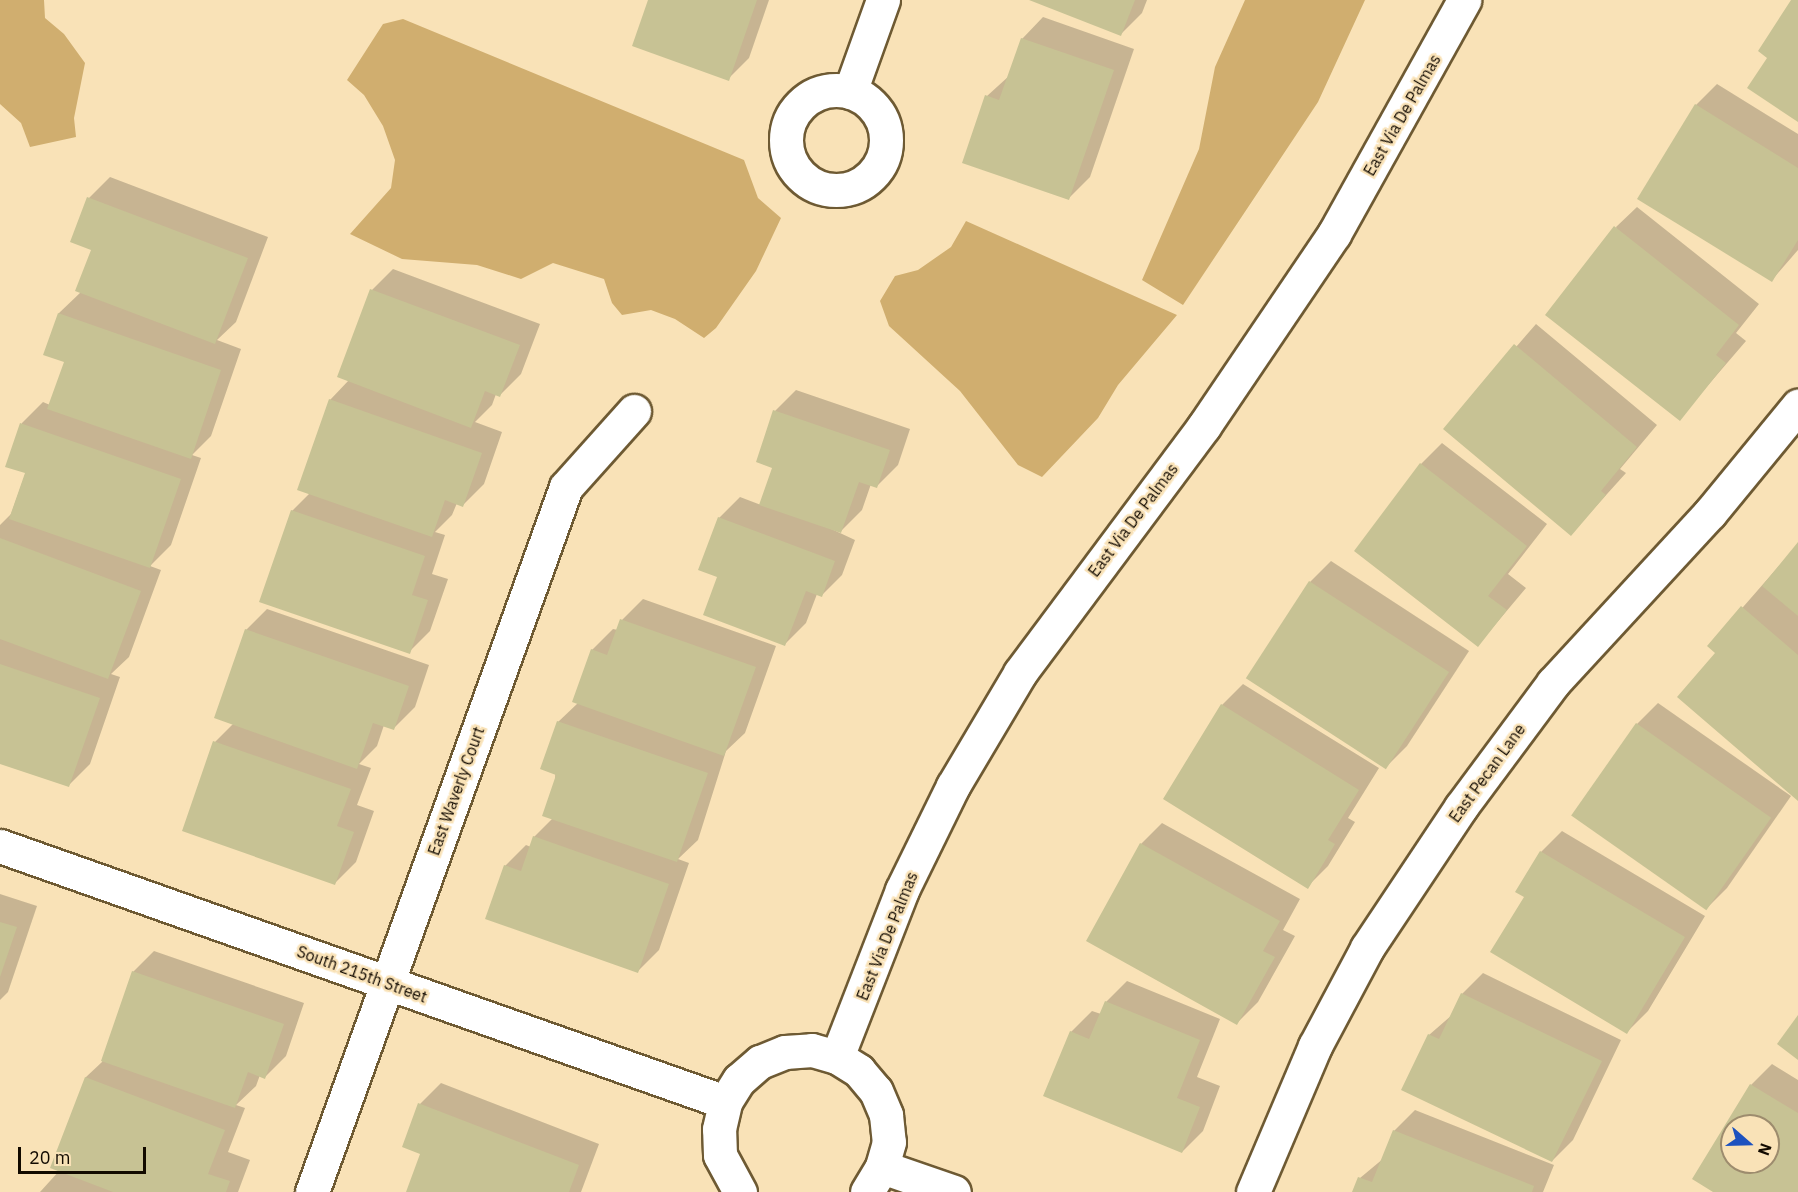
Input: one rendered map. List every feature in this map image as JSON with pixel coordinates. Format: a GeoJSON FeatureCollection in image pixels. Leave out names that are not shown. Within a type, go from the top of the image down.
{"type":"FeatureCollection","features":[{"type":"Feature","properties":{"kind":"street"},"geometry":{"type":"LineString","coordinates":[[850,92],[883,0]]}},
{"type":"Feature","properties":{"kind":"street","name":"East Via De Palmas"},"geometry":{"type":"LineString","coordinates":[[837,1057],[902,890],[953,786],[1020,673],[1204,426],[1334,234],[1464,0]]}},
{"type":"Feature","properties":{"kind":"street","name":"East Pecan Lane"},"geometry":{"type":"LineString","coordinates":[[1253,1192],[1315,1046],[1367,948],[1461,807],[1553,683],[1710,513],[1798,406]]}},
{"type":"Feature","properties":{"kind":"street","name":"East Waverly Court"},"geometry":{"type":"LineString","coordinates":[[312,1192],[566,487],[634,411]]}},
{"type":"Feature","properties":{"kind":"street","name":"South 215th Street"},"geometry":{"type":"LineString","coordinates":[[0,846],[725,1102]]}},
{"type":"Feature","properties":{"kind":"street"},"geometry":{"type":"LineString","coordinates":[[740,1192],[720,1155],[719,1129],[725,1102],[746,1074],[760,1062],[784,1052],[812,1050],[837,1057],[859,1071],[876,1091],[886,1115],[889,1142],[874,1180],[954,1192]]}},
{"type":"Feature","properties":{"kind":"shaded area"},"geometry":{"type":"Polygon","coordinates":[[[0,0],[44,0],[45,18],[64,34],[85,63],[74,118],[76,137],[30,147],[21,123],[0,104],[0,0]]]}},
{"type":"Feature","properties":{"kind":"shaded area"},"geometry":{"type":"Polygon","coordinates":[[[1245,0],[1365,0],[1318,102],[1183,305],[1142,280],[1199,149],[1215,67],[1245,0]]]}},
{"type":"Feature","properties":{"kind":"shaded area"},"geometry":{"type":"Polygon","coordinates":[[[403,19],[744,160],[758,198],[781,218],[756,271],[716,328],[704,338],[675,319],[651,310],[622,315],[612,303],[604,279],[553,263],[521,279],[477,265],[402,259],[350,234],[391,188],[395,160],[383,126],[364,95],[347,80],[383,24],[403,19]]]}},
{"type":"Feature","properties":{"kind":"shaded area"},"geometry":{"type":"Polygon","coordinates":[[[966,221],[1177,315],[1118,385],[1098,418],[1042,477],[1018,465],[960,391],[889,326],[880,301],[895,276],[918,270],[951,247],[966,221]]]}},
{"type":"Feature","properties":{"kind":"building"},"geometry":{"type":"Polygon","coordinates":[[[648,0],[757,0],[729,81],[632,46],[648,0]]]}},
{"type":"Feature","properties":{"kind":"building"},"geometry":{"type":"Polygon","coordinates":[[[1029,0],[1135,0],[1121,36],[1029,0]]]}},
{"type":"Feature","properties":{"kind":"building"},"geometry":{"type":"Polygon","coordinates":[[[1791,0],[1798,0],[1798,122],[1747,88],[1767,58],[1758,51],[1791,0]]]}},
{"type":"Feature","properties":{"kind":"building"},"geometry":{"type":"Polygon","coordinates":[[[1021,38],[1114,70],[1069,200],[962,163],[985,95],[999,100],[1021,38]]]}},
{"type":"Feature","properties":{"kind":"building"},"geometry":{"type":"Polygon","coordinates":[[[1695,104],[1798,168],[1798,240],[1772,282],[1637,199],[1695,104]]]}},
{"type":"Feature","properties":{"kind":"building"},"geometry":{"type":"Polygon","coordinates":[[[87,197],[248,258],[215,344],[75,291],[91,250],[70,242],[87,197]]]}},
{"type":"Feature","properties":{"kind":"building"},"geometry":{"type":"Polygon","coordinates":[[[1614,226],[1739,325],[1716,355],[1726,363],[1680,421],[1545,315],[1614,226]]]}},
{"type":"Feature","properties":{"kind":"building"},"geometry":{"type":"Polygon","coordinates":[[[370,289],[520,345],[500,397],[485,391],[471,428],[337,377],[370,289]]]}},
{"type":"Feature","properties":{"kind":"building"},"geometry":{"type":"Polygon","coordinates":[[[58,313],[221,370],[191,459],[47,409],[64,362],[43,355],[58,313]]]}},
{"type":"Feature","properties":{"kind":"building"},"geometry":{"type":"Polygon","coordinates":[[[1514,344],[1637,447],[1601,491],[1606,495],[1571,536],[1443,429],[1514,344]]]}},
{"type":"Feature","properties":{"kind":"building"},"geometry":{"type":"Polygon","coordinates":[[[329,399],[482,453],[463,507],[445,500],[432,537],[297,490],[329,399]]]}},
{"type":"Feature","properties":{"kind":"building"},"geometry":{"type":"Polygon","coordinates":[[[773,410],[890,450],[877,488],[859,482],[841,533],[759,505],[772,468],[756,462],[773,410]]]}},
{"type":"Feature","properties":{"kind":"building"},"geometry":{"type":"Polygon","coordinates":[[[20,423],[181,479],[150,568],[9,519],[25,473],[5,467],[20,423]]]}},
{"type":"Feature","properties":{"kind":"building"},"geometry":{"type":"Polygon","coordinates":[[[1420,463],[1527,546],[1488,596],[1507,610],[1478,647],[1354,551],[1420,463]]]}},
{"type":"Feature","properties":{"kind":"building"},"geometry":{"type":"Polygon","coordinates":[[[291,510],[425,556],[412,595],[428,600],[410,654],[259,602],[291,510]]]}},
{"type":"Feature","properties":{"kind":"building"},"geometry":{"type":"Polygon","coordinates":[[[718,517],[835,561],[822,597],[806,591],[785,646],[703,615],[717,577],[698,570],[718,517]]]}},
{"type":"Feature","properties":{"kind":"building"},"geometry":{"type":"Polygon","coordinates":[[[0,538],[141,591],[108,679],[0,639],[0,538]]]}},
{"type":"Feature","properties":{"kind":"building"},"geometry":{"type":"Polygon","coordinates":[[[1798,542],[1798,616],[1762,586],[1798,542]]]}},
{"type":"Feature","properties":{"kind":"building"},"geometry":{"type":"Polygon","coordinates":[[[1309,581],[1449,672],[1386,769],[1246,678],[1309,581]]]}},
{"type":"Feature","properties":{"kind":"building"},"geometry":{"type":"Polygon","coordinates":[[[1741,606],[1798,655],[1798,801],[1677,697],[1715,653],[1707,646],[1741,606]]]}},
{"type":"Feature","properties":{"kind":"building"},"geometry":{"type":"Polygon","coordinates":[[[620,619],[756,667],[724,756],[572,702],[591,649],[607,655],[620,619]]]}},
{"type":"Feature","properties":{"kind":"building"},"geometry":{"type":"Polygon","coordinates":[[[245,629],[409,686],[394,730],[373,723],[357,769],[214,718],[245,629]]]}},
{"type":"Feature","properties":{"kind":"building"},"geometry":{"type":"Polygon","coordinates":[[[0,664],[100,698],[69,787],[0,764],[0,664]]]}},
{"type":"Feature","properties":{"kind":"building"},"geometry":{"type":"Polygon","coordinates":[[[1221,704],[1359,790],[1328,840],[1335,844],[1308,889],[1163,799],[1221,704]]]}},
{"type":"Feature","properties":{"kind":"building"},"geometry":{"type":"Polygon","coordinates":[[[557,721],[708,773],[677,862],[542,816],[556,775],[540,769],[557,721]]]}},
{"type":"Feature","properties":{"kind":"building"},"geometry":{"type":"Polygon","coordinates":[[[1636,723],[1771,818],[1706,910],[1571,816],[1636,723]]]}},
{"type":"Feature","properties":{"kind":"building"},"geometry":{"type":"Polygon","coordinates":[[[213,741],[351,789],[337,826],[354,832],[335,885],[182,831],[213,741]]]}},
{"type":"Feature","properties":{"kind":"building"},"geometry":{"type":"Polygon","coordinates":[[[533,836],[669,884],[638,973],[485,919],[504,865],[521,871],[533,836]]]}},
{"type":"Feature","properties":{"kind":"building"},"geometry":{"type":"Polygon","coordinates":[[[1140,843],[1280,921],[1263,951],[1275,957],[1237,1025],[1086,941],[1140,843]]]}},
{"type":"Feature","properties":{"kind":"building"},"geometry":{"type":"Polygon","coordinates":[[[1540,851],[1685,937],[1627,1034],[1490,952],[1524,897],[1515,892],[1540,851]]]}},
{"type":"Feature","properties":{"kind":"building"},"geometry":{"type":"Polygon","coordinates":[[[0,922],[17,927],[0,977],[0,922]]]}},
{"type":"Feature","properties":{"kind":"building"},"geometry":{"type":"Polygon","coordinates":[[[132,971],[284,1024],[265,1079],[248,1072],[235,1108],[101,1061],[132,971]]]}},
{"type":"Feature","properties":{"kind":"building"},"geometry":{"type":"Polygon","coordinates":[[[1461,993],[1602,1061],[1552,1162],[1401,1090],[1428,1034],[1439,1039],[1461,993]]]}},
{"type":"Feature","properties":{"kind":"building"},"geometry":{"type":"Polygon","coordinates":[[[1105,1001],[1200,1040],[1177,1098],[1200,1107],[1182,1153],[1043,1096],[1070,1031],[1089,1039],[1105,1001]]]}},
{"type":"Feature","properties":{"kind":"building"},"geometry":{"type":"Polygon","coordinates":[[[1798,1015],[1798,1060],[1777,1044],[1798,1015]]]}},
{"type":"Feature","properties":{"kind":"building"},"geometry":{"type":"Polygon","coordinates":[[[85,1077],[225,1130],[208,1174],[230,1181],[226,1192],[113,1192],[50,1168],[85,1077]]]}},
{"type":"Feature","properties":{"kind":"building"},"geometry":{"type":"Polygon","coordinates":[[[1750,1084],[1798,1113],[1798,1192],[1713,1192],[1692,1179],[1720,1133],[1720,1174],[1780,1174],[1780,1114],[1732,1114],[1750,1084]]]}},
{"type":"Feature","properties":{"kind":"building"},"geometry":{"type":"Polygon","coordinates":[[[418,1103],[579,1165],[569,1192],[406,1192],[420,1154],[402,1147],[418,1103]]]}},
{"type":"Feature","properties":{"kind":"building"},"geometry":{"type":"Polygon","coordinates":[[[1393,1130],[1534,1186],[1532,1192],[1352,1192],[1358,1177],[1372,1182],[1393,1130]]]}}]}
